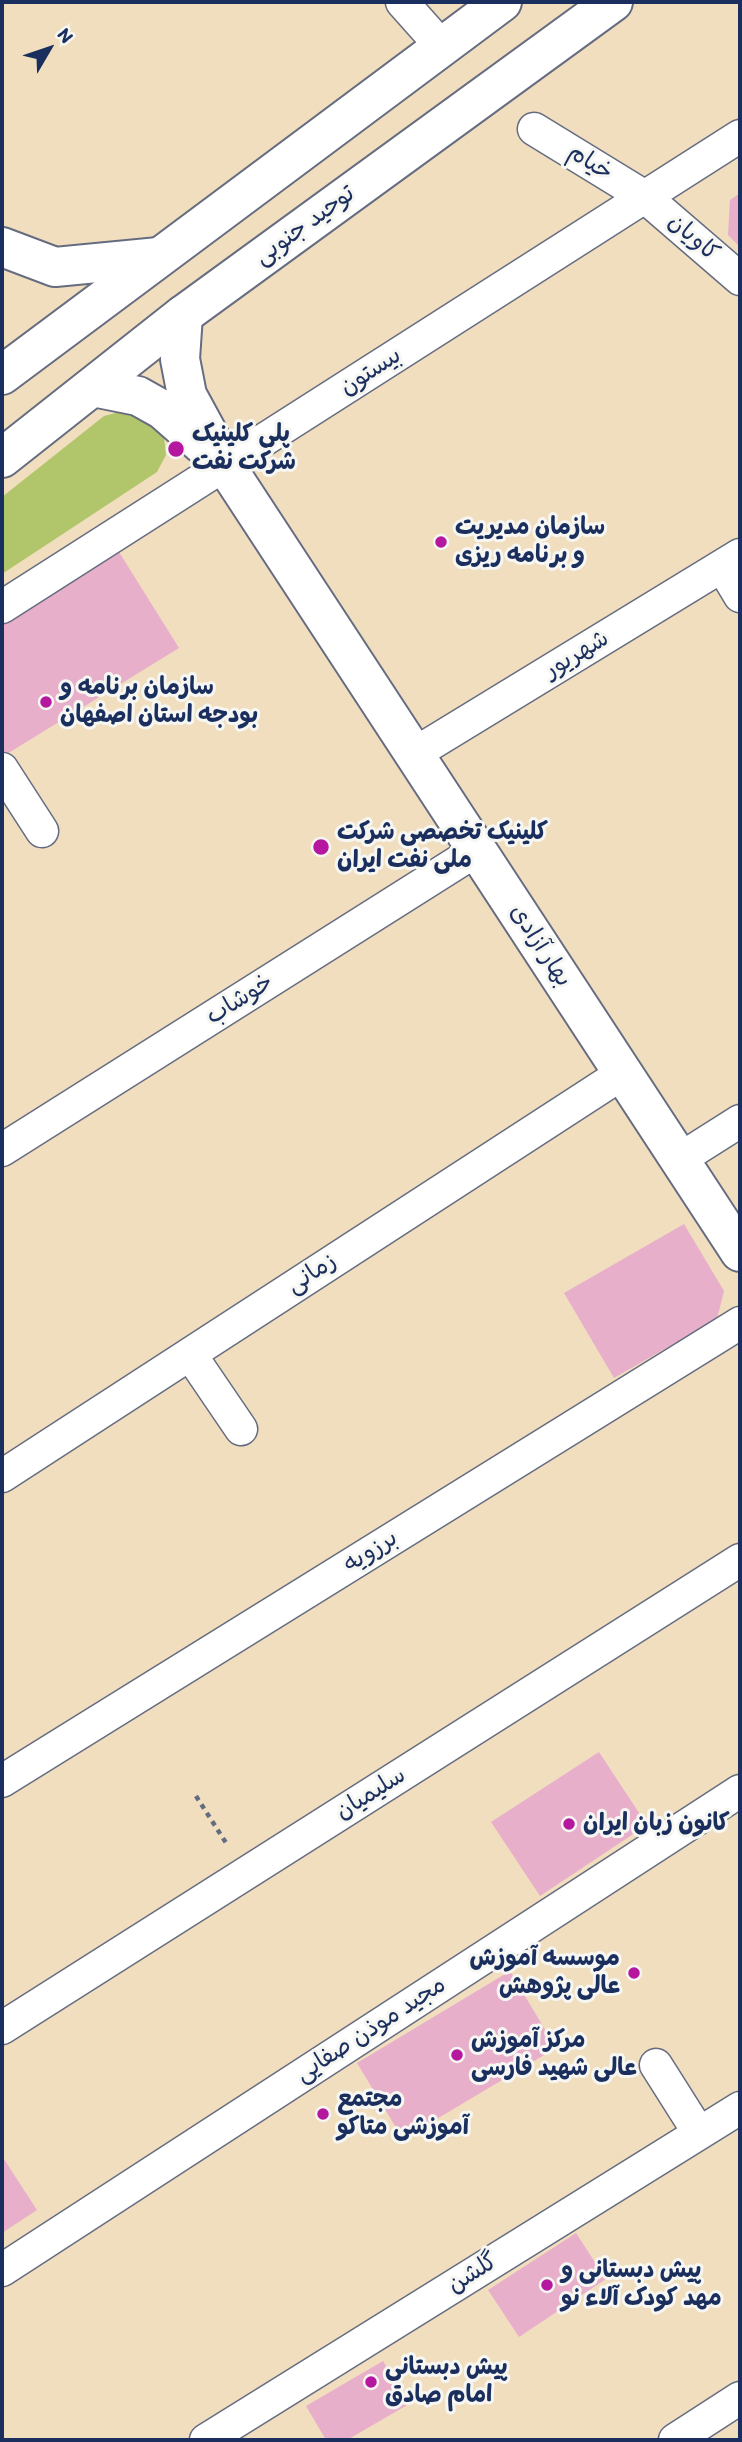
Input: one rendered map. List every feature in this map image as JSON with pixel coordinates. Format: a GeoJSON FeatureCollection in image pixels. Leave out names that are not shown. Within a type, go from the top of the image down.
{"type":"FeatureCollection","features":[{"type":"Feature","properties":{"kind":"main road"},"geometry":{"type":"LineString","coordinates":[[2,375],[502,2]]}},
{"type":"Feature","properties":{"kind":"main road"},"geometry":{"type":"LineString","coordinates":[[540,54],[563,20],[587,2]]}},
{"type":"Feature","properties":{"kind":"main road","name":"توحید جنوبی"},"geometry":{"type":"LineString","coordinates":[[2,458],[183,315],[613,2]]}},
{"type":"Feature","properties":{"kind":"main road"},"geometry":{"type":"LineString","coordinates":[[2,247],[55,267],[159,257]]}},
{"type":"Feature","properties":{"kind":"main road","name":"بهار آزادی"},"geometry":{"type":"LineString","coordinates":[[183,315],[180,359],[187,395],[225,465],[740,1251]]}},
{"type":"Feature","properties":{"kind":"main road","name":"بهار آزادی"},"geometry":{"type":"LineString","coordinates":[[93,387],[138,396],[163,410],[225,465]]}},
{"type":"Feature","properties":{"kind":"street"},"geometry":{"type":"LineString","coordinates":[[402,2],[442,47]]}},
{"type":"Feature","properties":{"kind":"street","name":"خیام"},"geometry":{"type":"LineString","coordinates":[[534,129],[645,197]]}},
{"type":"Feature","properties":{"kind":"street","name":"بیستون"},"geometry":{"type":"LineString","coordinates":[[2,607],[740,136]]}},
{"type":"Feature","properties":{"kind":"street","name":"کاویان"},"geometry":{"type":"LineString","coordinates":[[645,197],[740,279]]}},
{"type":"Feature","properties":{"kind":"street"},"geometry":{"type":"LineString","coordinates":[[731,561],[740,596]]}},
{"type":"Feature","properties":{"kind":"street","name":"شهریور"},"geometry":{"type":"LineString","coordinates":[[414,754],[731,561]]}},
{"type":"Feature","properties":{"kind":"street"},"geometry":{"type":"LineString","coordinates":[[2,769],[42,831]]}},
{"type":"Feature","properties":{"kind":"street","name":"خوشاب"},"geometry":{"type":"LineString","coordinates":[[2,1150],[477,850]]}},
{"type":"Feature","properties":{"kind":"street","name":"زمانی"},"geometry":{"type":"LineString","coordinates":[[2,1476],[623,1073]]}},
{"type":"Feature","properties":{"kind":"street"},"geometry":{"type":"LineString","coordinates":[[680,1159],[740,1121]]}},
{"type":"Feature","properties":{"kind":"street","name":"برزویه"},"geometry":{"type":"LineString","coordinates":[[2,1781],[740,1323]]}},
{"type":"Feature","properties":{"kind":"street"},"geometry":{"type":"LineString","coordinates":[[190,1354],[241,1429]]}},
{"type":"Feature","properties":{"kind":"street","name":"سلیمیان"},"geometry":{"type":"LineString","coordinates":[[2,2028],[740,1560]]}},
{"type":"Feature","properties":{"kind":"street","name":"مجید موذن صفایی"},"geometry":{"type":"LineString","coordinates":[[2,2270],[740,1791]]}},
{"type":"Feature","properties":{"kind":"street"},"geometry":{"type":"LineString","coordinates":[[656,2065],[699,2133]]}},
{"type":"Feature","properties":{"kind":"street","name":"گلشن"},"geometry":{"type":"LineString","coordinates":[[206,2440],[740,2108]]}},
{"type":"Feature","properties":{"kind":"street"},"geometry":{"type":"LineString","coordinates":[[675,2440],[740,2398]]}},
{"type":"Feature","properties":{"kind":"path"},"geometry":{"type":"LineString","coordinates":[[196,1796],[246,1873]]}},
{"type":"Feature","properties":{"kind":"green space"},"geometry":{"type":"Polygon","coordinates":[[[127,410],[150,420],[164,437],[166,455],[157,472],[2,574],[2,497],[104,416],[127,410]]]}},
{"type":"Feature","properties":{"kind":"building"},"geometry":{"type":"Polygon","coordinates":[[[740,193],[740,247],[728,235],[730,200],[740,193]]]}},
{"type":"Feature","properties":{"kind":"building","name":"سازمان برنامه و بودجه استان اصفهان"},"geometry":{"type":"Polygon","coordinates":[[[119,552],[179,648],[2,757],[2,622],[119,552]]]}},
{"type":"Feature","properties":{"kind":"building"},"geometry":{"type":"Polygon","coordinates":[[[684,1224],[724,1291],[717,1319],[614,1378],[564,1293],[684,1224]]]}},
{"type":"Feature","properties":{"kind":"building","name":"کانون زبان ایران"},"geometry":{"type":"Polygon","coordinates":[[[599,1752],[647,1825],[540,1896],[491,1822],[599,1752]]]}},
{"type":"Feature","properties":{"kind":"building","name":"مرکز آموزش عالی شهید فارسی"},"geometry":{"type":"Polygon","coordinates":[[[510,1971],[556,2048],[403,2139],[357,2063],[510,1971]]]}},
{"type":"Feature","properties":{"kind":"building"},"geometry":{"type":"Polygon","coordinates":[[[2,2156],[37,2210],[2,2233],[2,2156]]]}},
{"type":"Feature","properties":{"kind":"building","name":"پیش دبستانی و مهد کودک آلاء نو"},"geometry":{"type":"Polygon","coordinates":[[[576,2233],[606,2279],[519,2337],[488,2290],[576,2233]]]}},
{"type":"Feature","properties":{"kind":"building","name":"پیش دبستانی امام صادق"},"geometry":{"type":"Polygon","coordinates":[[[383,2361],[409,2404],[347,2440],[326,2440],[306,2406],[383,2361]]]}},
{"type":"Feature","properties":{"kind":"place","name":"پلی کلینیک شرکت نفت"},"geometry":{"type":"Point","coordinates":[176,449]}},
{"type":"Feature","properties":{"kind":"place","name":"سازمان مدیریت و برنامه ریزی"},"geometry":{"type":"Point","coordinates":[441,542]}},
{"type":"Feature","properties":{"kind":"place","name":"سازمان برنامه و بودجه استان اصفهان"},"geometry":{"type":"Point","coordinates":[46,702]}},
{"type":"Feature","properties":{"kind":"place","name":"کلینیک تخصصی شرکت ملی نفت ایران"},"geometry":{"type":"Point","coordinates":[321,847]}},
{"type":"Feature","properties":{"kind":"place","name":"کانون زبان ایران"},"geometry":{"type":"Point","coordinates":[569,1824]}},
{"type":"Feature","properties":{"kind":"place","name":"موسسه آموزش عالی پژوهش"},"geometry":{"type":"Point","coordinates":[634,1973]}},
{"type":"Feature","properties":{"kind":"place","name":"مرکز آموزش عالی شهید فارسی"},"geometry":{"type":"Point","coordinates":[457,2055]}},
{"type":"Feature","properties":{"kind":"place","name":"مجتمع آموزشی متاکو"},"geometry":{"type":"Point","coordinates":[323,2114]}},
{"type":"Feature","properties":{"kind":"place","name":"پیش دبستانی و مهد کودک آلاء نو"},"geometry":{"type":"Point","coordinates":[547,2285]}},
{"type":"Feature","properties":{"kind":"place","name":"پیش دبستانی امام صادق"},"geometry":{"type":"Point","coordinates":[371,2382]}}]}
